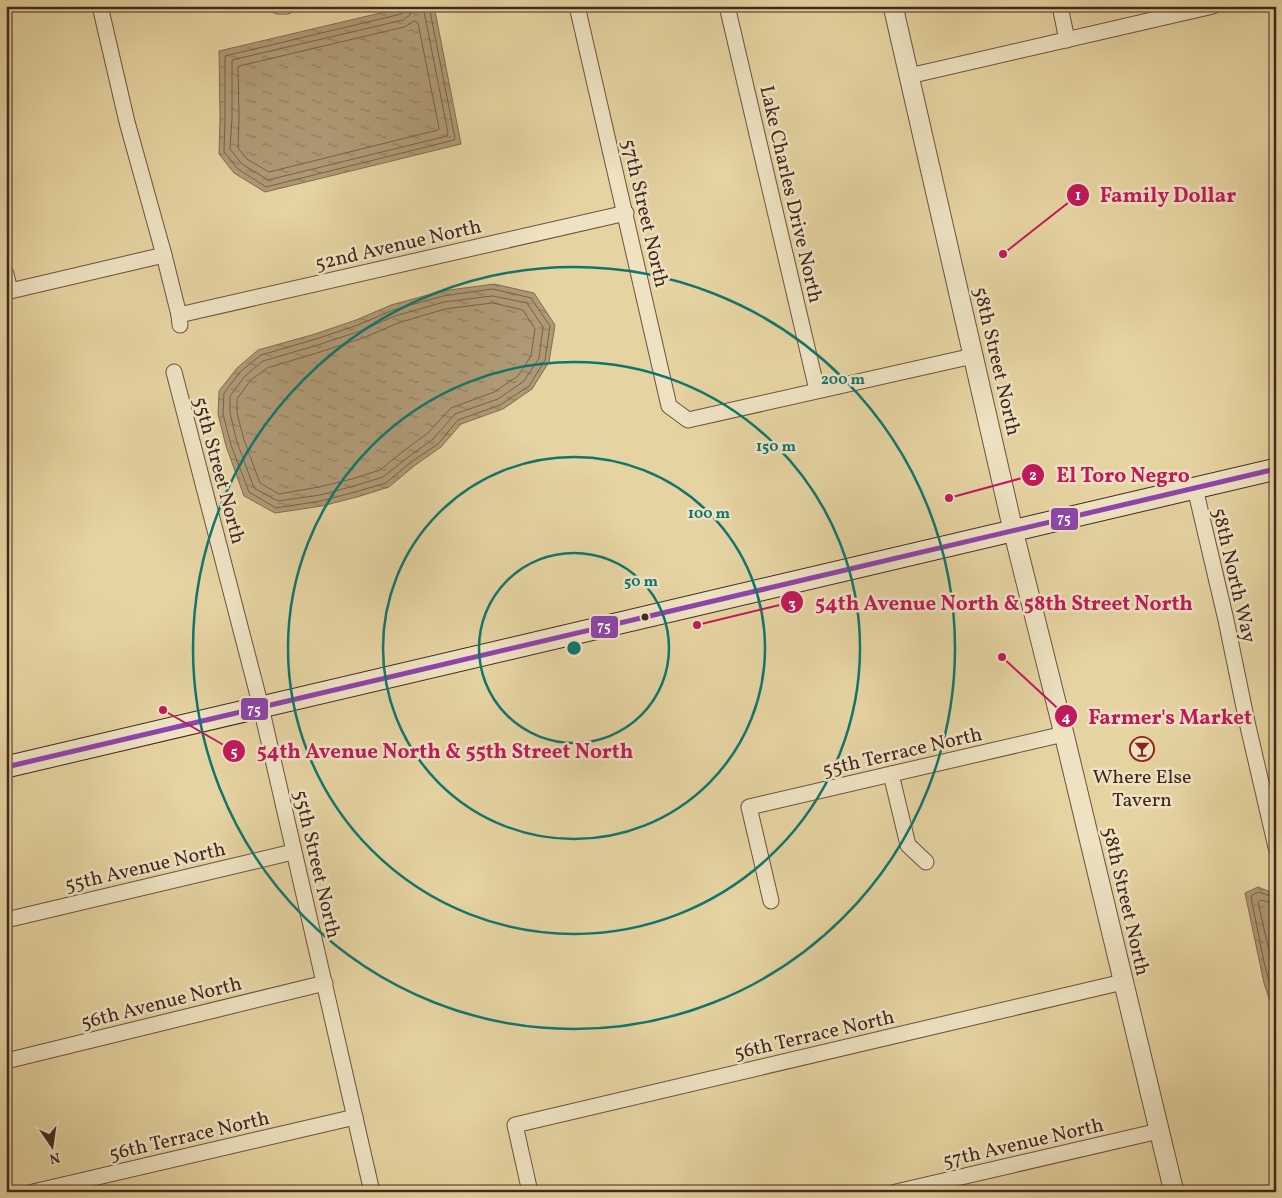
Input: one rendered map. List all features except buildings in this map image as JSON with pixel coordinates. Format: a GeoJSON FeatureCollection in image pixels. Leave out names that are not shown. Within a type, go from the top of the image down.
{"type":"FeatureCollection","features":[{"type":"Feature","properties":{"kind":"main road"},"geometry":{"type":"LineString","coordinates":[[6,766],[1276,469]]}},
{"type":"Feature","properties":{"kind":"street"},"geometry":{"type":"LineString","coordinates":[[6,274],[8,291],[164,255],[127,122],[100,6]]}},
{"type":"Feature","properties":{"kind":"street"},"geometry":{"type":"LineString","coordinates":[[278,6],[287,6]]}},
{"type":"Feature","properties":{"kind":"street","name":"57th Street North"},"geometry":{"type":"LineString","coordinates":[[577,6],[669,406],[688,420],[817,390]]}},
{"type":"Feature","properties":{"kind":"street","name":"Lake Charles Drive North"},"geometry":{"type":"LineString","coordinates":[[727,6],[817,390]]}},
{"type":"Feature","properties":{"kind":"street","name":"58th Street North"},"geometry":{"type":"LineString","coordinates":[[893,6],[1013,530],[1174,1192]]}},
{"type":"Feature","properties":{"kind":"street"},"geometry":{"type":"LineString","coordinates":[[1060,6],[1067,40]]}},
{"type":"Feature","properties":{"kind":"street"},"geometry":{"type":"LineString","coordinates":[[909,76],[1210,7]]}},
{"type":"Feature","properties":{"kind":"street","name":"52nd Avenue North"},"geometry":{"type":"LineString","coordinates":[[164,255],[179,320],[626,213]]}},
{"type":"Feature","properties":{"kind":"street"},"geometry":{"type":"LineString","coordinates":[[817,390],[973,356]]}},
{"type":"Feature","properties":{"kind":"street","name":"55th Street North"},"geometry":{"type":"LineString","coordinates":[[174,372],[261,707],[372,1192]]}},
{"type":"Feature","properties":{"kind":"street","name":"58th North Way"},"geometry":{"type":"LineString","coordinates":[[1195,488],[1276,847]]}},
{"type":"Feature","properties":{"kind":"street","name":"55th Terrace North"},"geometry":{"type":"LineString","coordinates":[[771,901],[749,807],[1064,734]]}},
{"type":"Feature","properties":{"kind":"street"},"geometry":{"type":"LineString","coordinates":[[891,774],[908,846],[926,862]]}},
{"type":"Feature","properties":{"kind":"street","name":"55th Avenue North"},"geometry":{"type":"LineString","coordinates":[[6,920],[293,852]]}},
{"type":"Feature","properties":{"kind":"street","name":"56th Terrace North"},"geometry":{"type":"LineString","coordinates":[[530,1192],[515,1125],[1123,982]]}},
{"type":"Feature","properties":{"kind":"street","name":"56th Avenue North"},"geometry":{"type":"LineString","coordinates":[[6,1061],[325,983]]}},
{"type":"Feature","properties":{"kind":"street","name":"56th Terrace North"},"geometry":{"type":"LineString","coordinates":[[33,1192],[355,1117]]}},
{"type":"Feature","properties":{"kind":"street","name":"57th Avenue North"},"geometry":{"type":"LineString","coordinates":[[896,1192],[1159,1131]]}},
{"type":"Feature","properties":{"kind":"water"},"geometry":{"type":"Polygon","coordinates":[[[410,6],[434,6],[461,144],[265,192],[234,173],[219,154],[219,51],[410,6]]]}},
{"type":"Feature","properties":{"kind":"water"},"geometry":{"type":"Polygon","coordinates":[[[494,284],[534,293],[555,325],[549,362],[532,389],[503,409],[461,424],[441,447],[389,487],[322,506],[275,513],[244,496],[226,446],[218,414],[219,391],[237,368],[258,350],[315,334],[356,320],[391,305],[442,291],[494,284]]]}},
{"type":"Feature","properties":{"kind":"water"},"geometry":{"type":"Polygon","coordinates":[[[1258,887],[1276,894],[1276,1006],[1270,1001],[1264,983],[1245,893],[1258,887]]]}},
{"type":"Feature","properties":{"kind":"transit line","name":"75"},"geometry":{"type":"LineString","coordinates":[[6,767],[1276,469]]}},
{"type":"Feature","properties":{"kind":"place","name":"Family Dollar"},"geometry":{"type":"Point","coordinates":[1003,254]}},
{"type":"Feature","properties":{"kind":"place","name":"El Toro Negro"},"geometry":{"type":"Point","coordinates":[949,498]}},
{"type":"Feature","properties":{"kind":"place","name":"54th Avenue North & 58th Street North"},"geometry":{"type":"Point","coordinates":[697,625]}},
{"type":"Feature","properties":{"kind":"place","name":"Farmer's Market"},"geometry":{"type":"Point","coordinates":[1002,657]}},
{"type":"Feature","properties":{"kind":"place","name":"54th Avenue North & 55th Street North"},"geometry":{"type":"Point","coordinates":[163,710]}},
{"type":"Feature","properties":{"kind":"place","name":"Where Else Tavern"},"geometry":{"type":"Point","coordinates":[1142,749]}}]}
